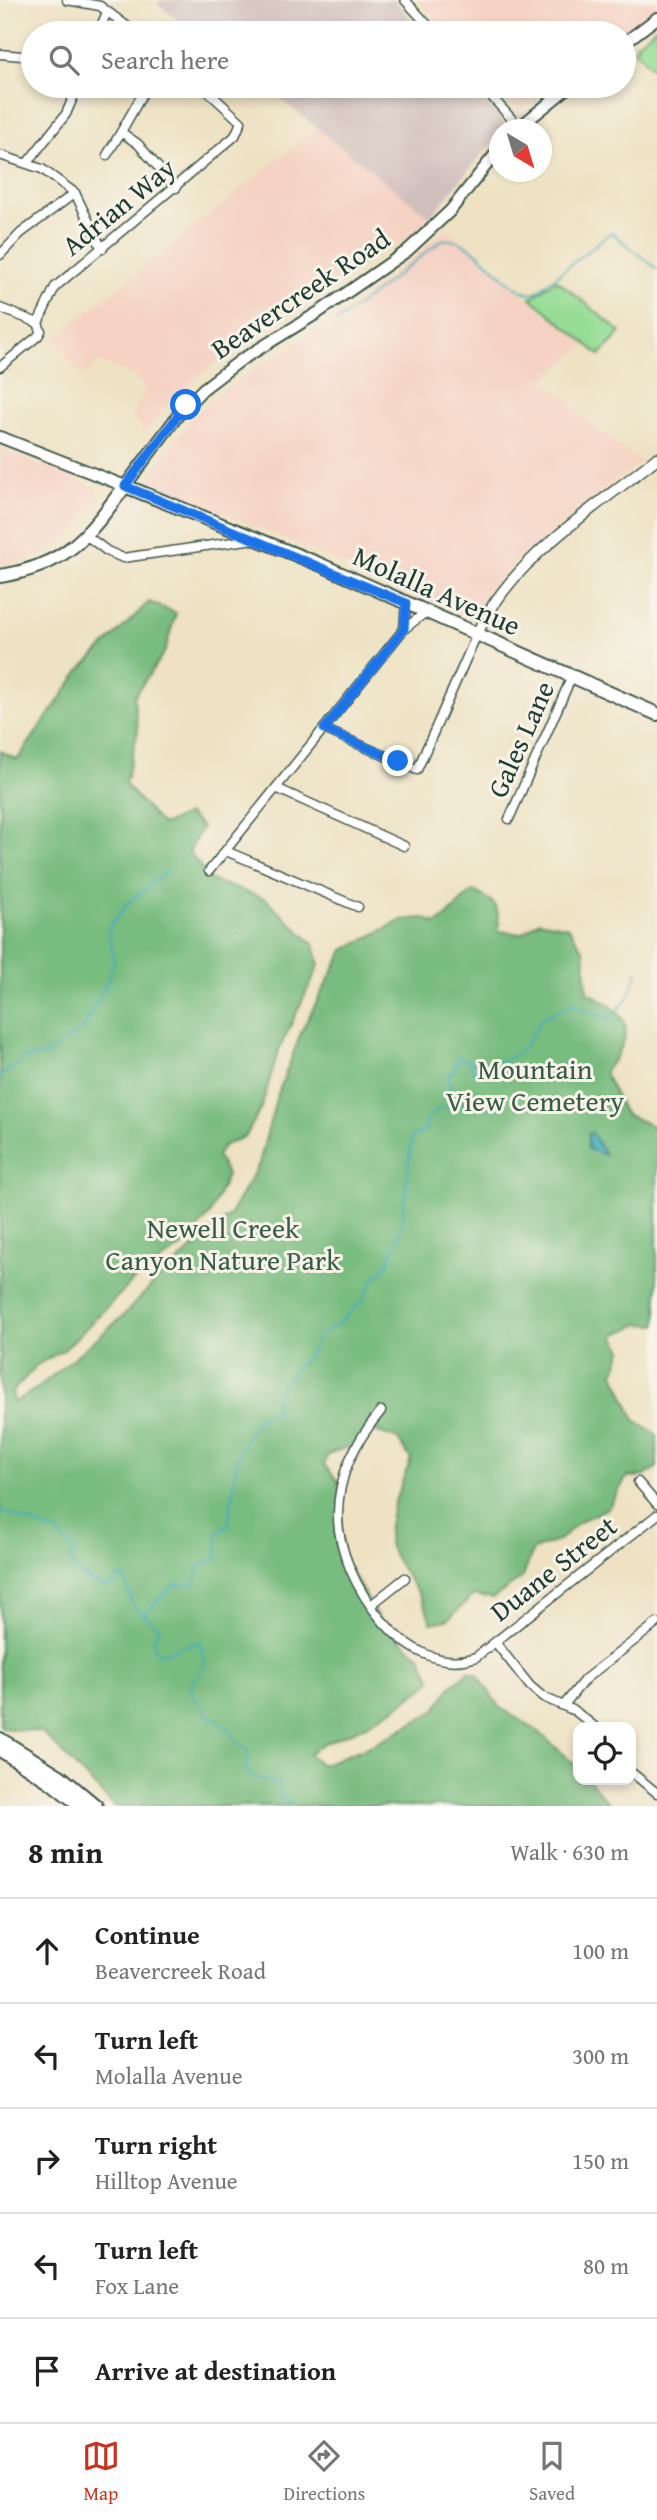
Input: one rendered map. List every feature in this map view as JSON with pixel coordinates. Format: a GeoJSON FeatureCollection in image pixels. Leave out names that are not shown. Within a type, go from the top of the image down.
{"type":"FeatureCollection","features":[{"type":"Feature","properties":{"kind":"main road"},"geometry":{"type":"LineString","coordinates":[[636,34],[657,18]]}},
{"type":"Feature","properties":{"kind":"main road"},"geometry":{"type":"LineString","coordinates":[[528,119],[555,98]]}},
{"type":"Feature","properties":{"kind":"main road","name":"Beavercreek Road"},"geometry":{"type":"LineString","coordinates":[[0,576],[48,565],[87,536],[179,414],[203,389],[241,360],[318,312],[407,251],[450,211],[489,161]]}},
{"type":"Feature","properties":{"kind":"main road","name":"Molalla Avenue"},"geometry":{"type":"LineString","coordinates":[[0,437],[255,539],[657,714]]}},
{"type":"Feature","properties":{"kind":"main road"},"geometry":{"type":"LineString","coordinates":[[0,1739],[60,1776],[96,1806]]}},
{"type":"Feature","properties":{"kind":"main road"},"geometry":{"type":"LineString","coordinates":[[0,1750],[49,1781],[81,1806]]}},
{"type":"Feature","properties":{"kind":"street"},"geometry":{"type":"LineString","coordinates":[[67,0],[91,2],[119,21]]}},
{"type":"Feature","properties":{"kind":"street"},"geometry":{"type":"LineString","coordinates":[[405,0],[424,21]]}},
{"type":"Feature","properties":{"kind":"street"},"geometry":{"type":"LineString","coordinates":[[103,21],[107,12]]}},
{"type":"Feature","properties":{"kind":"street"},"geometry":{"type":"LineString","coordinates":[[0,54],[21,56]]}},
{"type":"Feature","properties":{"kind":"street"},"geometry":{"type":"LineString","coordinates":[[28,162],[66,114],[73,98]]}},
{"type":"Feature","properties":{"kind":"street"},"geometry":{"type":"LineString","coordinates":[[107,155],[140,98]]}},
{"type":"Feature","properties":{"kind":"street","name":"Adrian Way"},"geometry":{"type":"LineString","coordinates":[[0,367],[38,336],[41,331],[38,323],[55,288],[222,150],[240,127],[236,116],[216,98]]}},
{"type":"Feature","properties":{"kind":"street"},"geometry":{"type":"LineString","coordinates":[[492,98],[510,119]]}},
{"type":"Feature","properties":{"kind":"street"},"geometry":{"type":"LineString","coordinates":[[121,132],[138,144],[176,188]]}},
{"type":"Feature","properties":{"kind":"street"},"geometry":{"type":"LineString","coordinates":[[2,158],[28,162],[58,178],[75,193],[102,249]]}},
{"type":"Feature","properties":{"kind":"street"},"geometry":{"type":"LineString","coordinates":[[0,255],[21,233],[75,193]]}},
{"type":"Feature","properties":{"kind":"street"},"geometry":{"type":"LineString","coordinates":[[0,308],[38,323]]}},
{"type":"Feature","properties":{"kind":"street"},"geometry":{"type":"LineString","coordinates":[[324,729],[417,770],[477,634],[497,596],[517,572],[657,458]]}},
{"type":"Feature","properties":{"kind":"street"},"geometry":{"type":"LineString","coordinates":[[87,536],[120,558],[255,539]]}},
{"type":"Feature","properties":{"kind":"street"},"geometry":{"type":"LineString","coordinates":[[404,629],[406,603]]}},
{"type":"Feature","properties":{"kind":"street"},"geometry":{"type":"LineString","coordinates":[[209,871],[404,629],[426,612]]}},
{"type":"Feature","properties":{"kind":"street","name":"Gales Lane"},"geometry":{"type":"LineString","coordinates":[[509,819],[572,676]]}},
{"type":"Feature","properties":{"kind":"street"},"geometry":{"type":"LineString","coordinates":[[276,788],[404,846]]}},
{"type":"Feature","properties":{"kind":"street"},"geometry":{"type":"LineString","coordinates":[[226,850],[358,907]]}},
{"type":"Feature","properties":{"kind":"street"},"geometry":{"type":"LineString","coordinates":[[381,1410],[350,1456],[344,1472],[338,1515],[346,1560],[371,1605],[405,1578]]}},
{"type":"Feature","properties":{"kind":"street"},"geometry":{"type":"LineString","coordinates":[[638,1482],[657,1504]]}},
{"type":"Feature","properties":{"kind":"street","name":"Duane Street"},"geometry":{"type":"LineString","coordinates":[[371,1605],[390,1630],[435,1658],[461,1662],[476,1657],[657,1515]]}},
{"type":"Feature","properties":{"kind":"street"},"geometry":{"type":"LineString","coordinates":[[564,1705],[585,1679],[657,1623]]}},
{"type":"Feature","properties":{"kind":"street"},"geometry":{"type":"LineString","coordinates":[[495,1642],[530,1686],[543,1697],[564,1705],[588,1722]]}},
{"type":"Feature","properties":{"kind":"street"},"geometry":{"type":"LineString","coordinates":[[636,1776],[657,1793]]}},
{"type":"Feature","properties":{"kind":"shaded area"},"geometry":{"type":"Polygon","coordinates":[[[162,0],[394,0],[412,21],[180,21],[157,4],[162,0]]]}},
{"type":"Feature","properties":{"kind":"shaded area"},"geometry":{"type":"Polygon","coordinates":[[[417,0],[657,0],[657,5],[636,21],[437,21],[417,0]]]}},
{"type":"Feature","properties":{"kind":"shaded area"},"geometry":{"type":"Polygon","coordinates":[[[279,98],[482,98],[501,119],[489,119],[489,145],[430,217],[279,98]]]}},
{"type":"Feature","properties":{"kind":"shaded area"},"geometry":{"type":"Polygon","coordinates":[[[504,98],[538,98],[521,110],[511,106],[504,98]]]}},
{"type":"Feature","properties":{"kind":"shaded area"},"geometry":{"type":"Polygon","coordinates":[[[318,127],[430,217],[405,240],[367,261],[324,293],[211,365],[171,400],[145,433],[132,416],[146,389],[136,377],[99,362],[82,376],[54,339],[318,127]]]}},
{"type":"Feature","properties":{"kind":"shaded area"},"geometry":{"type":"Polygon","coordinates":[[[447,228],[522,294],[587,344],[541,381],[566,397],[588,422],[641,462],[515,562],[490,590],[478,611],[465,616],[153,483],[150,475],[194,416],[223,390],[363,299],[447,228]]]}},
{"type":"Feature","properties":{"kind":"shaded area"},"geometry":{"type":"Polygon","coordinates":[[[0,448],[90,485],[97,489],[99,497],[74,531],[54,547],[34,557],[0,566],[0,448]]]}},
{"type":"Feature","properties":{"kind":"green space"},"geometry":{"type":"Polygon","coordinates":[[[657,27],[657,73],[636,51],[636,44],[657,27]]]}},
{"type":"Feature","properties":{"kind":"green space"},"geometry":{"type":"Polygon","coordinates":[[[557,280],[621,332],[600,355],[531,298],[557,280]]]}},
{"type":"Feature","properties":{"kind":"green space","name":"Newell Creek Canyon Nature Park"},"geometry":{"type":"Polygon","coordinates":[[[149,602],[176,613],[165,651],[134,697],[138,731],[125,784],[162,825],[188,814],[202,827],[189,852],[211,880],[266,899],[314,945],[319,965],[278,1052],[261,1108],[246,1136],[223,1146],[217,1156],[227,1175],[210,1214],[184,1245],[135,1279],[65,1349],[37,1365],[13,1391],[13,1403],[39,1387],[122,1317],[155,1282],[229,1216],[259,1164],[276,1099],[302,1030],[344,950],[402,920],[424,918],[436,924],[473,891],[495,905],[499,931],[521,934],[539,921],[568,927],[584,951],[587,992],[614,1008],[625,1026],[622,1046],[604,1072],[625,1114],[657,1128],[657,1325],[639,1324],[614,1335],[622,1350],[614,1374],[635,1420],[657,1435],[657,1467],[645,1476],[627,1477],[608,1508],[580,1521],[558,1541],[533,1550],[523,1577],[493,1598],[474,1595],[447,1620],[431,1623],[423,1601],[395,1557],[388,1538],[394,1503],[411,1459],[398,1439],[370,1429],[357,1444],[328,1454],[324,1465],[340,1484],[342,1555],[382,1625],[421,1657],[432,1681],[378,1719],[326,1742],[309,1754],[321,1765],[373,1745],[435,1711],[450,1687],[469,1671],[478,1675],[499,1707],[539,1732],[573,1763],[573,1785],[593,1785],[611,1806],[114,1806],[42,1732],[3,1728],[0,1725],[0,751],[17,760],[81,669],[149,602]]]}},
{"type":"Feature","properties":{"kind":"water"},"geometry":{"type":"Polygon","coordinates":[[[592,1133],[605,1155],[588,1149],[588,1134],[592,1133]]]}},
{"type":"Feature","properties":{"kind":"waterway"},"geometry":{"type":"LineString","coordinates":[[336,323],[442,240],[466,245],[507,280],[529,294],[538,291],[611,232],[657,269]]}},
{"type":"Feature","properties":{"kind":"waterway"},"geometry":{"type":"LineString","coordinates":[[0,1076],[28,1057],[42,1056],[57,1048],[84,1027],[108,980],[114,960],[108,928],[129,902],[167,871]]}},
{"type":"Feature","properties":{"kind":"waterway"},"geometry":{"type":"LineString","coordinates":[[453,1103],[448,1075],[455,1070],[457,1057],[472,1062],[472,1072],[511,1057],[525,1046],[542,1018],[575,1003],[583,1011],[611,1018],[628,998],[638,971]]}},
{"type":"Feature","properties":{"kind":"waterway"},"geometry":{"type":"LineString","coordinates":[[144,1615],[175,1584],[194,1585],[198,1567],[218,1558],[217,1535],[229,1522],[237,1459],[245,1439],[257,1419],[275,1412],[280,1388],[308,1355],[318,1336],[337,1325],[363,1300],[376,1275],[385,1269],[400,1234],[412,1137],[426,1130],[427,1121],[439,1109],[457,1105],[485,1109]]}},
{"type":"Feature","properties":{"kind":"waterway"},"geometry":{"type":"LineString","coordinates":[[0,1510],[58,1533],[74,1551],[70,1561],[77,1573],[104,1587],[112,1585],[118,1577],[124,1578],[134,1607],[160,1628],[153,1641],[158,1654],[199,1642],[205,1664],[192,1683],[191,1692],[208,1716],[227,1726],[238,1744],[247,1750],[249,1758],[244,1769],[254,1777],[280,1785],[280,1796],[293,1806]]}},
{"type":"Feature","properties":{"kind":"route"},"geometry":{"type":"LineString","coordinates":[[186,405],[125,486],[319,564],[406,603],[404,629],[324,729],[398,761]]}},
{"type":"Feature","properties":{"kind":"park label","name":"Mountain View Cemetery"},"geometry":{"type":"Point","coordinates":[535,1084]}}]}
